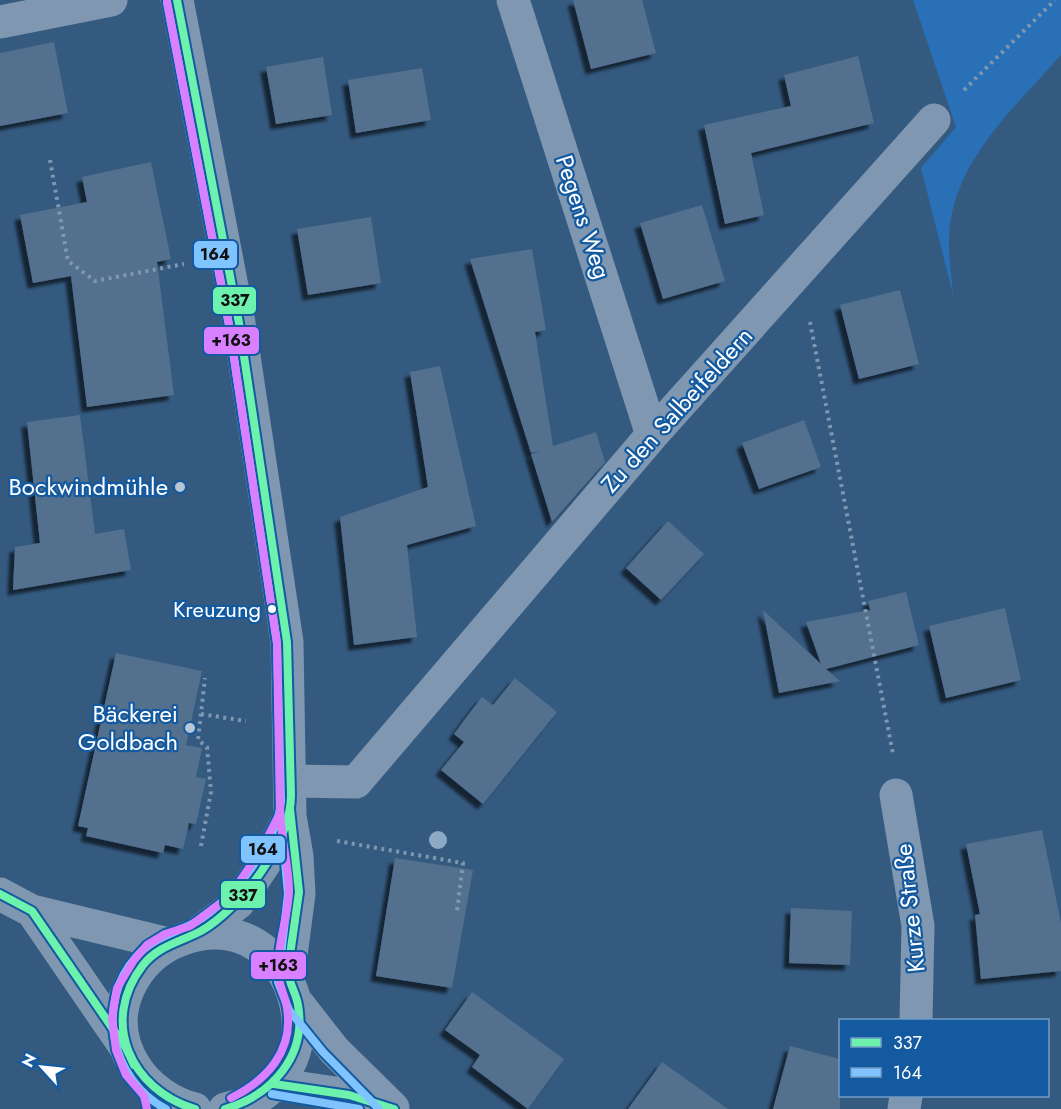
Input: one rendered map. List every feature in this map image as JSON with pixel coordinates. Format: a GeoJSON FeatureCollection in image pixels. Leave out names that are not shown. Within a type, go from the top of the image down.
{"type":"FeatureCollection","features":[{"type":"Feature","properties":{"kind":"street"},"geometry":{"type":"LineString","coordinates":[[0,22],[111,0]]}},
{"type":"Feature","properties":{"kind":"street"},"geometry":{"type":"LineString","coordinates":[[177,0],[239,323],[286,642],[290,816],[297,856],[299,894],[293,991],[299,1031],[292,1058],[274,1084],[255,1099],[232,1108]]}},
{"type":"Feature","properties":{"kind":"street","name":"Pegens Weg"},"geometry":{"type":"LineString","coordinates":[[513,0],[652,435]]}},
{"type":"Feature","properties":{"kind":"street","name":"Zu den Salbeifeldern"},"geometry":{"type":"LineString","coordinates":[[290,781],[356,782],[652,435],[934,120]]}},
{"type":"Feature","properties":{"kind":"street","name":"Kurze Straße"},"geometry":{"type":"LineString","coordinates":[[896,795],[918,926],[916,1019]]}},
{"type":"Feature","properties":{"kind":"street"},"geometry":{"type":"LineString","coordinates":[[126,1048],[122,1018],[127,992],[142,966],[154,953],[182,939],[238,903],[270,855],[290,816]]}},
{"type":"Feature","properties":{"kind":"street"},"geometry":{"type":"LineString","coordinates":[[0,894],[32,911],[182,939],[224,934],[249,942],[272,958],[334,1050],[394,1109]]}},
{"type":"Feature","properties":{"kind":"street"},"geometry":{"type":"LineString","coordinates":[[32,911],[126,1048],[135,1069],[156,1100],[167,1099],[195,1109]]}},
{"type":"Feature","properties":{"kind":"street"},"geometry":{"type":"LineString","coordinates":[[274,1084],[349,1095],[394,1109]]}},
{"type":"Feature","properties":{"kind":"path"},"geometry":{"type":"LineString","coordinates":[[934,120],[1055,0]]}},
{"type":"Feature","properties":{"kind":"path"},"geometry":{"type":"LineString","coordinates":[[50,160],[68,261],[95,280],[192,263]]}},
{"type":"Feature","properties":{"kind":"path"},"geometry":{"type":"LineString","coordinates":[[800,272],[892,750],[896,795]]}},
{"type":"Feature","properties":{"kind":"path"},"geometry":{"type":"LineString","coordinates":[[201,846],[211,792],[207,747],[198,740],[205,678]]}},
{"type":"Feature","properties":{"kind":"path"},"geometry":{"type":"LineString","coordinates":[[201,714],[255,722]]}},
{"type":"Feature","properties":{"kind":"path"},"geometry":{"type":"LineString","coordinates":[[330,840],[464,863],[457,911]]}},
{"type":"Feature","properties":{"kind":"shaded area"},"geometry":{"type":"Polygon","coordinates":[[[913,0],[1061,0],[1061,55],[987,140],[971,164],[959,189],[952,215],[949,244],[953,295],[921,168],[956,127],[913,0]]]}},
{"type":"Feature","properties":{"kind":"building"},"geometry":{"type":"Polygon","coordinates":[[[573,0],[642,0],[656,53],[591,69],[573,0]]]}},
{"type":"Feature","properties":{"kind":"building"},"geometry":{"type":"Polygon","coordinates":[[[54,42],[68,113],[0,126],[0,53],[54,42]]]}},
{"type":"Feature","properties":{"kind":"building"},"geometry":{"type":"Polygon","coordinates":[[[858,56],[874,123],[751,153],[764,215],[725,224],[704,125],[791,106],[784,75],[858,56]]]}},
{"type":"Feature","properties":{"kind":"building"},"geometry":{"type":"Polygon","coordinates":[[[323,57],[332,115],[276,124],[266,67],[323,57]]]}},
{"type":"Feature","properties":{"kind":"building"},"geometry":{"type":"Polygon","coordinates":[[[422,68],[431,120],[356,133],[348,80],[422,68]]]}},
{"type":"Feature","properties":{"kind":"building"},"geometry":{"type":"Polygon","coordinates":[[[151,162],[171,259],[157,262],[174,395],[87,407],[71,276],[33,283],[20,215],[87,202],[82,177],[151,162]]]}},
{"type":"Feature","properties":{"kind":"building"},"geometry":{"type":"Polygon","coordinates":[[[702,205],[725,281],[663,299],[640,223],[702,205]]]}},
{"type":"Feature","properties":{"kind":"building"},"geometry":{"type":"Polygon","coordinates":[[[371,217],[381,283],[308,295],[297,229],[371,217]]]}},
{"type":"Feature","properties":{"kind":"building"},"geometry":{"type":"Polygon","coordinates":[[[532,249],[546,330],[535,332],[553,446],[596,432],[605,462],[552,522],[531,454],[539,451],[531,453],[470,259],[532,249]]]}},
{"type":"Feature","properties":{"kind":"building"},"geometry":{"type":"Polygon","coordinates":[[[900,290],[919,364],[859,379],[840,305],[900,290]]]}},
{"type":"Feature","properties":{"kind":"building"},"geometry":{"type":"Polygon","coordinates":[[[440,366],[476,526],[407,545],[417,637],[354,645],[340,517],[428,487],[410,372],[440,366]]]}},
{"type":"Feature","properties":{"kind":"building"},"geometry":{"type":"Polygon","coordinates":[[[80,415],[95,534],[124,529],[131,570],[13,590],[15,547],[40,543],[27,422],[80,415]]]}},
{"type":"Feature","properties":{"kind":"building"},"geometry":{"type":"Polygon","coordinates":[[[804,420],[821,467],[759,489],[742,443],[804,420]]]}},
{"type":"Feature","properties":{"kind":"building"},"geometry":{"type":"Polygon","coordinates":[[[668,521],[704,554],[661,600],[626,568],[668,521]]]}},
{"type":"Feature","properties":{"kind":"building"},"geometry":{"type":"Polygon","coordinates":[[[906,592],[919,645],[826,669],[840,681],[779,693],[763,610],[821,664],[806,622],[870,610],[868,601],[906,592]]]}},
{"type":"Feature","properties":{"kind":"building"},"geometry":{"type":"Polygon","coordinates":[[[1005,608],[1021,680],[946,698],[929,626],[1005,608]]]}},
{"type":"Feature","properties":{"kind":"building"},"geometry":{"type":"Polygon","coordinates":[[[116,653],[202,671],[186,745],[202,748],[196,777],[206,779],[196,824],[189,823],[183,849],[165,845],[163,853],[86,836],[88,828],[78,826],[116,653]]]}},
{"type":"Feature","properties":{"kind":"building"},"geometry":{"type":"Polygon","coordinates":[[[515,678],[557,712],[483,804],[441,770],[464,742],[454,734],[482,697],[493,705],[515,678]]]}},
{"type":"Feature","properties":{"kind":"building"},"geometry":{"type":"Polygon","coordinates":[[[1042,830],[1061,923],[1061,971],[981,979],[975,915],[980,914],[966,844],[1042,830]]]}},
{"type":"Feature","properties":{"kind":"building"},"geometry":{"type":"Polygon","coordinates":[[[395,858],[473,870],[452,988],[376,976],[395,858]]]}},
{"type":"Feature","properties":{"kind":"building"},"geometry":{"type":"Polygon","coordinates":[[[791,908],[852,911],[850,965],[789,963],[791,908]]]}},
{"type":"Feature","properties":{"kind":"building"},"geometry":{"type":"Polygon","coordinates":[[[472,992],[564,1059],[528,1109],[472,1067],[480,1055],[445,1030],[472,992]]]}},
{"type":"Feature","properties":{"kind":"building"},"geometry":{"type":"Polygon","coordinates":[[[790,1046],[839,1059],[840,1109],[773,1109],[790,1046]]]}},
{"type":"Feature","properties":{"kind":"building"},"geometry":{"type":"Polygon","coordinates":[[[662,1062],[728,1109],[628,1109],[662,1062]]]}},
{"type":"Feature","properties":{"kind":"transit line","name":"337"},"geometry":{"type":"LineString","coordinates":[[177,0],[239,323],[287,642],[291,795],[283,833],[273,853],[247,890],[232,907],[201,931],[155,953],[143,965],[130,987],[124,1009],[123,1031],[128,1051],[139,1070],[154,1086],[173,1100],[195,1109]]}},
{"type":"Feature","properties":{"kind":"transit line","name":"164"},"geometry":{"type":"LineString","coordinates":[[166,1109],[147,1096],[132,1079],[121,1060],[115,1039],[113,1017],[116,996],[124,975],[137,956],[158,940],[210,913],[237,886],[262,852],[278,817],[281,801],[277,643],[229,325],[167,2]]}},
{"type":"Feature","properties":{"kind":"transit line","name":"+163"},"geometry":{"type":"LineString","coordinates":[[147,1109],[144,1096],[126,1075],[116,1050],[112,1018],[117,988],[134,960],[147,945],[165,934],[190,926],[230,896],[261,850],[280,813],[277,643],[229,325],[167,2]]}},
{"type":"Feature","properties":{"kind":"transit line","name":"164"},"geometry":{"type":"LineString","coordinates":[[280,809],[288,894],[278,982],[289,1010],[323,1052],[379,1109]]}},
{"type":"Feature","properties":{"kind":"transit line","name":"+163"},"geometry":{"type":"LineString","coordinates":[[231,1098],[244,1091],[266,1073],[282,1051],[286,1038],[287,1008],[278,968],[289,891],[280,809]]}},
{"type":"Feature","properties":{"kind":"transit line","name":"337"},"geometry":{"type":"LineString","coordinates":[[225,1109],[258,1094],[271,1083],[291,1057],[297,1041],[298,1005],[288,969],[299,892],[290,809]]}},
{"type":"Feature","properties":{"kind":"transit line","name":"337"},"geometry":{"type":"LineString","coordinates":[[0,894],[32,911],[126,1048],[134,1065]]}},
{"type":"Feature","properties":{"kind":"transit line","name":"337"},"geometry":{"type":"LineString","coordinates":[[274,1084],[349,1095],[394,1109]]}},
{"type":"Feature","properties":{"kind":"transit line","name":"164"},"geometry":{"type":"LineString","coordinates":[[272,1094],[359,1109]]}},
{"type":"Feature","properties":{"kind":"place","name":"Bockwindmühle"},"geometry":{"type":"Point","coordinates":[180,487]}},
{"type":"Feature","properties":{"kind":"place","name":"Kreuzung"},"geometry":{"type":"Point","coordinates":[272,609]}},
{"type":"Feature","properties":{"kind":"place","name":"Bäckerei Goldbach"},"geometry":{"type":"Point","coordinates":[190,728]}}]}
